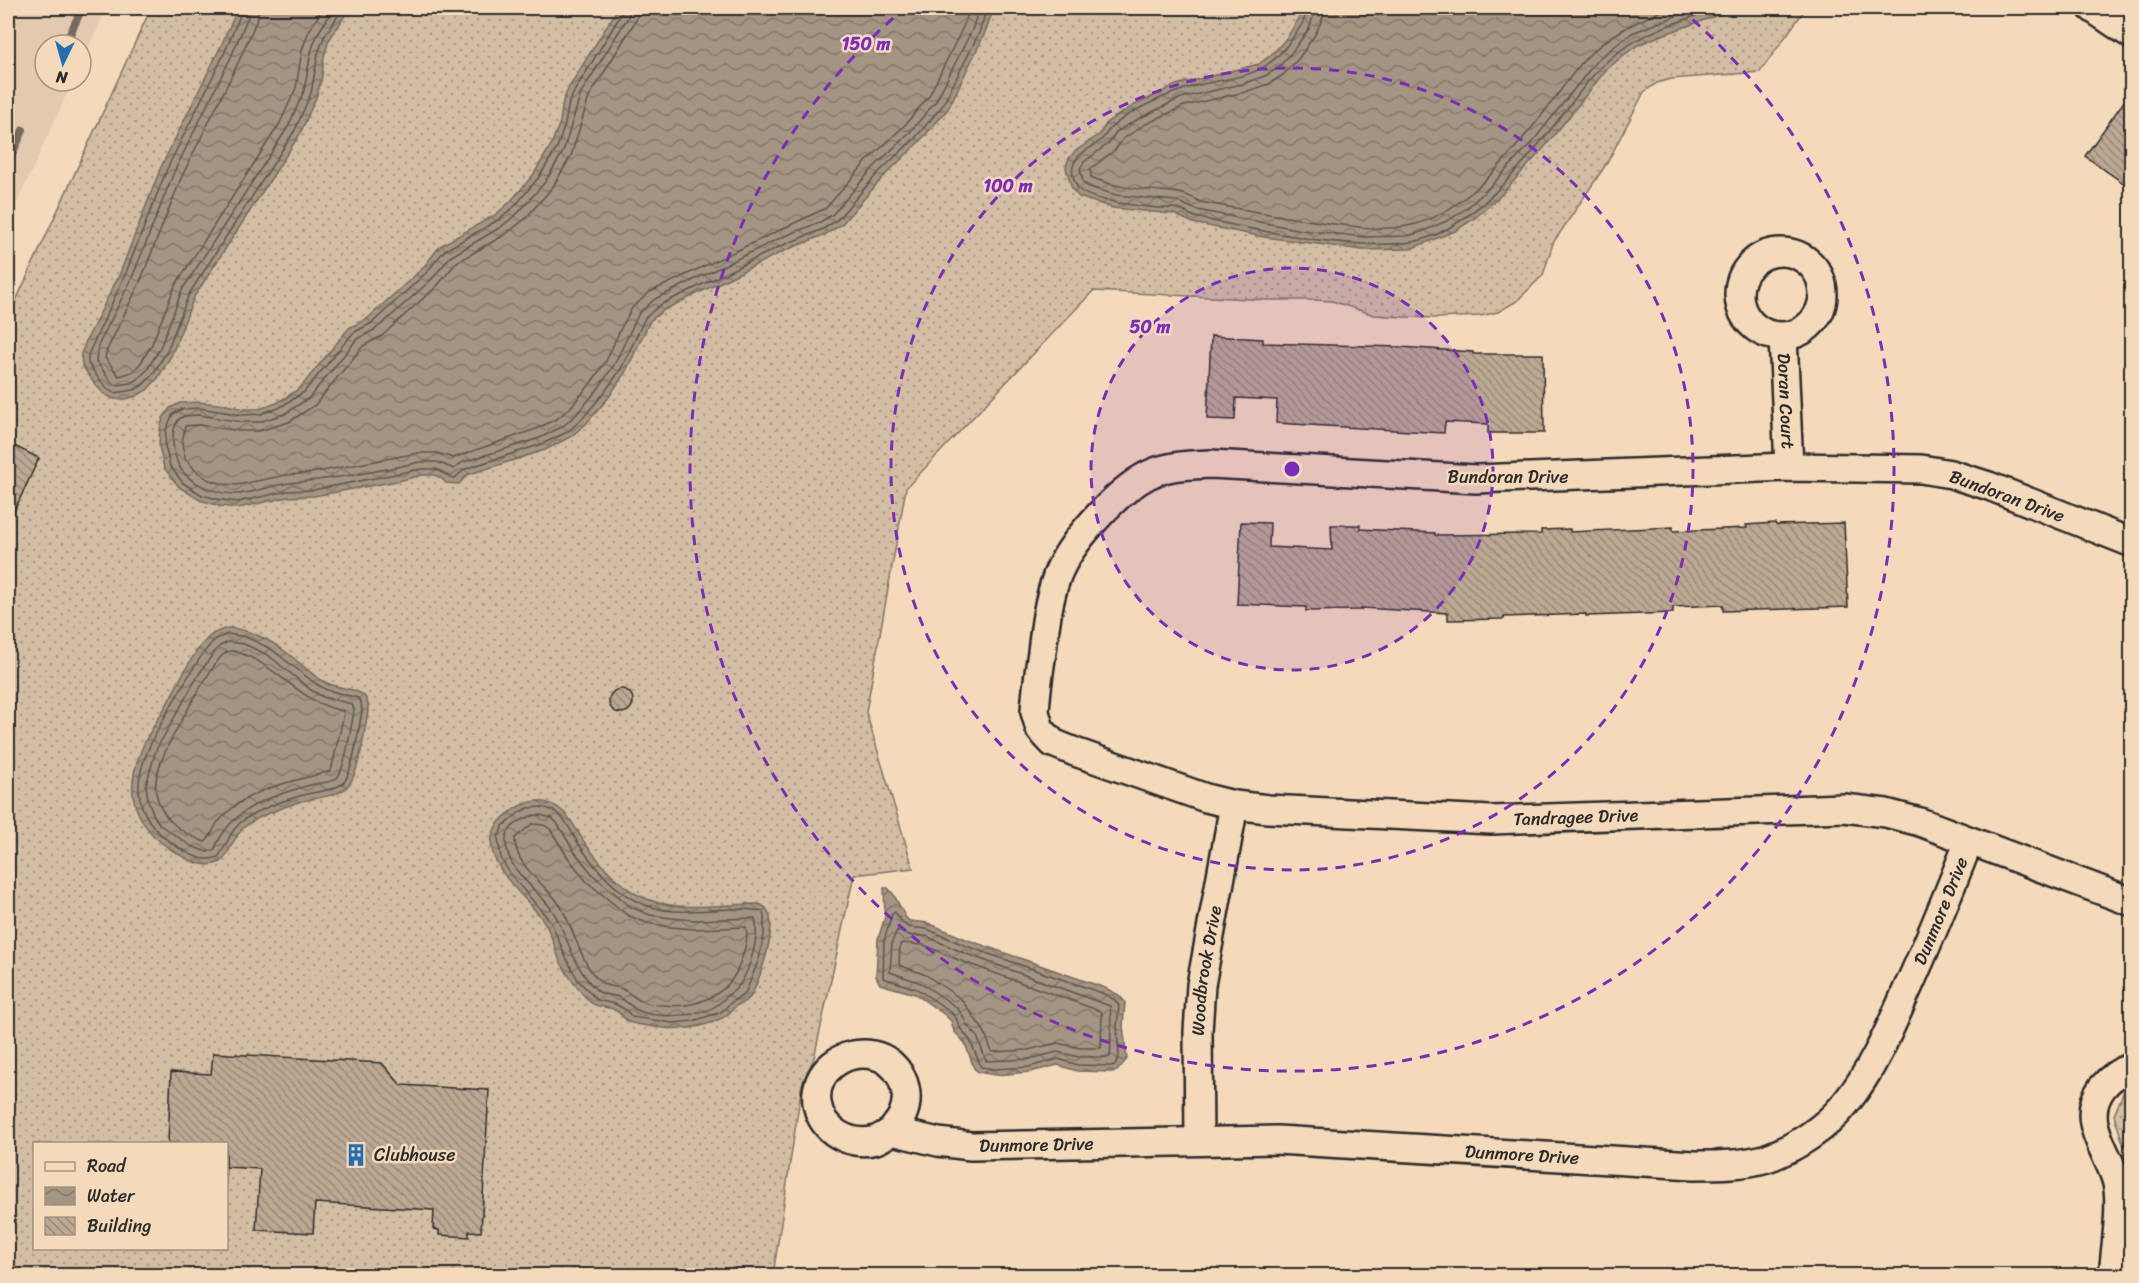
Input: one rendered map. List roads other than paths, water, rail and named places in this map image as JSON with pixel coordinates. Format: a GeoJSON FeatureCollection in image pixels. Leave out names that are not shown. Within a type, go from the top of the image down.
{"type":"FeatureCollection","features":[{"type":"Feature","properties":{"kind":"street"},"geometry":{"type":"LineString","coordinates":[[2092,8],[2132,35]]}},
{"type":"Feature","properties":{"kind":"street","name":"Doran Court"},"geometry":{"type":"LineString","coordinates":[[1783,337],[1789,467]]}},
{"type":"Feature","properties":{"kind":"street","name":"Bundoran Drive"},"geometry":{"type":"LineString","coordinates":[[1035,712],[1049,601],[1066,557],[1094,522],[1123,492],[1148,476],[1184,465],[1211,464],[1476,479],[1789,467],[1897,467],[1951,474],[1989,486],[2132,543]]}},
{"type":"Feature","properties":{"kind":"street","name":"Tandragee Drive"},"geometry":{"type":"LineString","coordinates":[[1035,712],[1040,729],[1053,743],[1206,798],[1234,805],[1268,809],[1491,820],[1844,808],[1886,813],[1920,822],[2132,902]]}},
{"type":"Feature","properties":{"kind":"street","name":"Woodbrook Drive"},"geometry":{"type":"LineString","coordinates":[[1199,1140],[1198,1032],[1201,986],[1234,805]]}},
{"type":"Feature","properties":{"kind":"street","name":"Dunmore Drive"},"geometry":{"type":"LineString","coordinates":[[892,1131],[938,1142],[971,1146],[1277,1140],[1694,1166],[1731,1164],[1766,1158],[1795,1145],[1820,1128],[1844,1106],[1863,1078],[1885,1040],[1933,933],[1969,841]]}},
{"type":"Feature","properties":{"kind":"street"},"geometry":{"type":"LineString","coordinates":[[2113,1275],[2118,1205],[2117,1185],[2093,1126],[2093,1110],[2098,1094],[2109,1079],[2132,1066]]}},
{"type":"Feature","properties":{"kind":"water"},"geometry":{"type":"Polygon","coordinates":[[[238,8],[350,8],[329,40],[317,95],[300,134],[194,297],[172,354],[158,378],[147,390],[136,396],[114,399],[104,394],[94,383],[82,365],[81,354],[120,273],[161,167],[238,8]]]}},
{"type":"Feature","properties":{"kind":"water"},"geometry":{"type":"Polygon","coordinates":[[[618,8],[994,8],[984,35],[948,109],[841,225],[664,310],[650,321],[626,371],[609,397],[586,424],[570,437],[545,450],[467,475],[459,484],[446,483],[434,475],[421,475],[314,496],[288,497],[238,508],[200,500],[179,487],[164,468],[159,446],[163,418],[170,408],[180,403],[199,402],[243,409],[259,409],[277,403],[300,388],[349,328],[368,318],[422,269],[440,246],[495,215],[510,202],[534,174],[551,145],[569,87],[618,8]]]}},
{"type":"Feature","properties":{"kind":"water"},"geometry":{"type":"Polygon","coordinates":[[[1303,8],[1746,8],[1721,14],[1657,37],[1638,45],[1624,55],[1606,70],[1544,148],[1499,197],[1475,218],[1455,231],[1410,249],[1363,250],[1264,237],[1193,223],[1174,214],[1113,208],[1079,197],[1072,189],[1066,168],[1068,160],[1074,152],[1100,134],[1107,122],[1133,106],[1176,85],[1259,64],[1286,39],[1303,8]]]}},
{"type":"Feature","properties":{"kind":"water"},"geometry":{"type":"Polygon","coordinates":[[[227,628],[250,632],[266,639],[321,680],[362,694],[367,699],[368,711],[357,768],[346,788],[334,794],[299,802],[254,820],[239,832],[221,862],[209,865],[186,858],[167,847],[153,835],[138,813],[133,795],[133,783],[145,741],[191,659],[210,636],[227,628]]]}},
{"type":"Feature","properties":{"kind":"water"},"geometry":{"type":"Polygon","coordinates":[[[540,801],[563,811],[602,865],[623,885],[638,895],[652,901],[681,906],[756,904],[765,908],[770,917],[771,930],[765,961],[750,998],[713,1022],[683,1028],[662,1028],[632,1023],[615,1010],[590,1002],[563,967],[545,923],[503,873],[495,859],[491,845],[494,831],[504,817],[520,806],[540,801]]]}},
{"type":"Feature","properties":{"kind":"water"},"geometry":{"type":"Polygon","coordinates":[[[884,888],[888,888],[894,895],[906,918],[910,921],[928,923],[1119,995],[1125,1002],[1123,1026],[1127,1059],[1117,1071],[1112,1072],[1077,1071],[1058,1065],[1030,1072],[995,1075],[978,1072],[974,1068],[965,1043],[954,1031],[951,1021],[945,1015],[915,994],[880,984],[876,976],[878,939],[885,917],[884,888]]]}},
{"type":"Feature","properties":{"kind":"waterway"},"geometry":{"type":"LineString","coordinates":[[71,33],[82,8]]}},
{"type":"Feature","properties":{"kind":"waterway"},"geometry":{"type":"LineString","coordinates":[[8,163],[23,130]]}},
{"type":"Feature","properties":{"kind":"place","name":"Clubhouse"},"geometry":{"type":"Point","coordinates":[356,1155]}}]}
